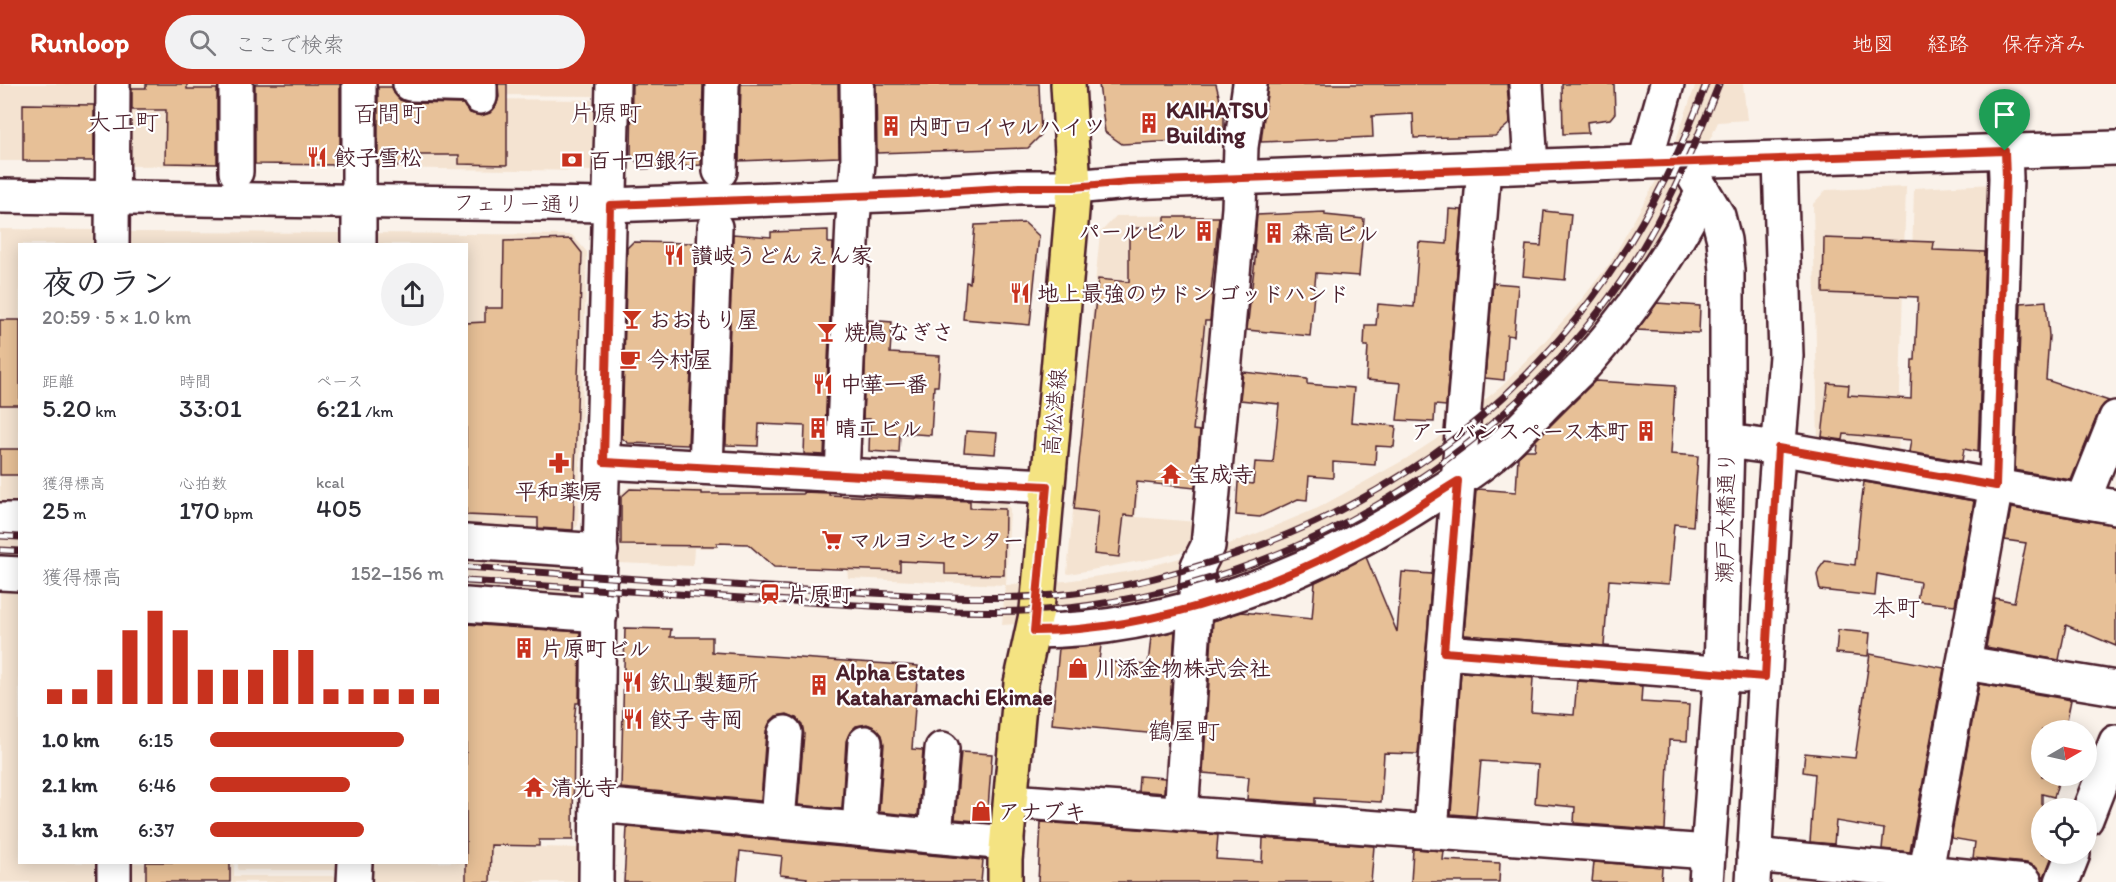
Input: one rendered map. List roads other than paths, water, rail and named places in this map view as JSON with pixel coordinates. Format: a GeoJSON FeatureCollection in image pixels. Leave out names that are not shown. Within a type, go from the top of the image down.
{"type":"FeatureCollection","features":[{"type":"Feature","properties":{"kind":"main road","name":"高松港線"},"geometry":{"type":"LineString","coordinates":[[1005,882],[1021,683],[1034,631],[1074,187],[1068,84]]}},
{"type":"Feature","properties":{"kind":"street"},"geometry":{"type":"LineString","coordinates":[[112,84],[112,243]]}},
{"type":"Feature","properties":{"kind":"street"},"geometry":{"type":"LineString","coordinates":[[236,84],[236,172]]}},
{"type":"Feature","properties":{"kind":"street"},"geometry":{"type":"LineString","coordinates":[[359,84],[359,243]]}},
{"type":"Feature","properties":{"kind":"street"},"geometry":{"type":"LineString","coordinates":[[410,84],[480,89]]}},
{"type":"Feature","properties":{"kind":"street"},"geometry":{"type":"LineString","coordinates":[[596,882],[601,551],[614,84]]}},
{"type":"Feature","properties":{"kind":"street"},"geometry":{"type":"LineString","coordinates":[[720,171],[722,84]]}},
{"type":"Feature","properties":{"kind":"street"},"geometry":{"type":"LineString","coordinates":[[842,475],[856,196],[857,84]]}},
{"type":"Feature","properties":{"kind":"street"},"geometry":{"type":"LineString","coordinates":[[1181,814],[1198,566],[1208,546],[1239,208],[1241,147],[1250,84]]}},
{"type":"Feature","properties":{"kind":"street"},"geometry":{"type":"LineString","coordinates":[[1526,84],[1531,167]]}},
{"type":"Feature","properties":{"kind":"street"},"geometry":{"type":"LineString","coordinates":[[1645,162],[1667,84]]}},
{"type":"Feature","properties":{"kind":"street","name":"フェリー通り"},"geometry":{"type":"LineString","coordinates":[[0,196],[359,201],[611,191],[856,196],[1019,187],[1074,187],[1128,182],[1484,168],[2116,148]]}},
{"type":"Feature","properties":{"kind":"street"},"geometry":{"type":"LineString","coordinates":[[1925,877],[1996,486],[2005,151]]}},
{"type":"Feature","properties":{"kind":"street","name":"瀬戸大橋通り"},"geometry":{"type":"LineString","coordinates":[[1753,869],[1778,448],[1786,356],[1780,159]]}},
{"type":"Feature","properties":{"kind":"street","name":"瀬戸大橋通り"},"geometry":{"type":"LineString","coordinates":[[1686,161],[1718,216],[1724,240],[1727,270],[1727,441],[1721,674],[1707,867]]}},
{"type":"Feature","properties":{"kind":"street"},"geometry":{"type":"LineString","coordinates":[[1431,832],[1484,168]]}},
{"type":"Feature","properties":{"kind":"street"},"geometry":{"type":"LineString","coordinates":[[1034,631],[1131,623],[1251,589],[1299,570],[1400,518],[1458,481],[1502,447],[1588,361],[1637,298],[1689,221],[1703,191]]}},
{"type":"Feature","properties":{"kind":"street"},"geometry":{"type":"LineString","coordinates":[[706,467],[715,227]]}},
{"type":"Feature","properties":{"kind":"street"},"geometry":{"type":"LineString","coordinates":[[2083,501],[2116,418]]}},
{"type":"Feature","properties":{"kind":"street"},"geometry":{"type":"LineString","coordinates":[[1727,441],[2116,507]]}},
{"type":"Feature","properties":{"kind":"street"},"geometry":{"type":"LineString","coordinates":[[604,462],[1047,486]]}},
{"type":"Feature","properties":{"kind":"street"},"geometry":{"type":"LineString","coordinates":[[0,519],[18,520]]}},
{"type":"Feature","properties":{"kind":"street"},"geometry":{"type":"LineString","coordinates":[[468,542],[601,551]]}},
{"type":"Feature","properties":{"kind":"street"},"geometry":{"type":"LineString","coordinates":[[0,573],[18,574]]}},
{"type":"Feature","properties":{"kind":"street"},"geometry":{"type":"LineString","coordinates":[[468,605],[600,615]]}},
{"type":"Feature","properties":{"kind":"street"},"geometry":{"type":"LineString","coordinates":[[1444,652],[1765,677]]}},
{"type":"Feature","properties":{"kind":"street"},"geometry":{"type":"LineString","coordinates":[[1965,663],[2116,688]]}},
{"type":"Feature","properties":{"kind":"street"},"geometry":{"type":"LineString","coordinates":[[778,821],[785,733]]}},
{"type":"Feature","properties":{"kind":"street"},"geometry":{"type":"LineString","coordinates":[[2094,798],[2116,742]]}},
{"type":"Feature","properties":{"kind":"street"},"geometry":{"type":"LineString","coordinates":[[858,829],[865,743]]}},
{"type":"Feature","properties":{"kind":"street"},"geometry":{"type":"LineString","coordinates":[[935,836],[942,749]]}},
{"type":"Feature","properties":{"kind":"street"},"geometry":{"type":"LineString","coordinates":[[1011,801],[1431,832],[1707,867]]}},
{"type":"Feature","properties":{"kind":"street"},"geometry":{"type":"LineString","coordinates":[[598,805],[1007,843]]}},
{"type":"Feature","properties":{"kind":"street"},"geometry":{"type":"LineString","coordinates":[[114,864],[114,882]]}},
{"type":"Feature","properties":{"kind":"street"},"geometry":{"type":"LineString","coordinates":[[354,882],[355,864]]}},
{"type":"Feature","properties":{"kind":"street"},"geometry":{"type":"LineString","coordinates":[[2062,882],[2069,864]]}},
{"type":"Feature","properties":{"kind":"street"},"geometry":{"type":"LineString","coordinates":[[1753,869],[2025,882]]}},
{"type":"Feature","properties":{"kind":"railway"},"geometry":{"type":"LineString","coordinates":[[468,567],[747,586],[997,598],[1060,595],[1127,585],[1233,555],[1317,521],[1393,480],[1463,432],[1525,376],[1581,313],[1629,243],[1671,167],[1706,84]]}},
{"type":"Feature","properties":{"kind":"railway"},"geometry":{"type":"LineString","coordinates":[[468,581],[952,611],[1005,611],[1092,605],[1171,589],[1247,566],[1320,535],[1390,497],[1455,453],[1516,402],[1572,344],[1636,258],[1676,186],[1719,84]]}},
{"type":"Feature","properties":{"kind":"railway"},"geometry":{"type":"LineString","coordinates":[[0,536],[18,537]]}},
{"type":"Feature","properties":{"kind":"railway"},"geometry":{"type":"LineString","coordinates":[[0,550],[18,551]]}},
{"type":"Feature","properties":{"kind":"place","name":"KAIHATSU Building"},"geometry":{"type":"Point","coordinates":[1149,123]}},
{"type":"Feature","properties":{"kind":"place","name":"内町ロイヤルハイツ"},"geometry":{"type":"Point","coordinates":[891,126]}},
{"type":"Feature","properties":{"kind":"place","name":"餃子雪松"},"geometry":{"type":"Point","coordinates":[317,157]}},
{"type":"Feature","properties":{"kind":"place","name":"百十四銀行"},"geometry":{"type":"Point","coordinates":[572,160]}},
{"type":"Feature","properties":{"kind":"place","name":"パールビル"},"geometry":{"type":"Point","coordinates":[1204,231]}},
{"type":"Feature","properties":{"kind":"place","name":"森高ビル"},"geometry":{"type":"Point","coordinates":[1274,233]}},
{"type":"Feature","properties":{"kind":"place","name":"讃岐うどん えん家"},"geometry":{"type":"Point","coordinates":[674,255]}},
{"type":"Feature","properties":{"kind":"place","name":"地上最強のウドン ゴッドハンド"},"geometry":{"type":"Point","coordinates":[1020,293]}},
{"type":"Feature","properties":{"kind":"place","name":"おおもり屋"},"geometry":{"type":"Point","coordinates":[632,319]}},
{"type":"Feature","properties":{"kind":"place","name":"焼鳥なぎさ"},"geometry":{"type":"Point","coordinates":[827,332]}},
{"type":"Feature","properties":{"kind":"place","name":"今村屋"},"geometry":{"type":"Point","coordinates":[630,359]}},
{"type":"Feature","properties":{"kind":"place","name":"中華一番"},"geometry":{"type":"Point","coordinates":[823,384]}},
{"type":"Feature","properties":{"kind":"place","name":"晴工ビル"},"geometry":{"type":"Point","coordinates":[818,428]}},
{"type":"Feature","properties":{"kind":"place","name":"アーバンスペース本町"},"geometry":{"type":"Point","coordinates":[1646,431]}},
{"type":"Feature","properties":{"kind":"place","name":"平和薬房"},"geometry":{"type":"Point","coordinates":[559,463]}},
{"type":"Feature","properties":{"kind":"place","name":"宝成寺"},"geometry":{"type":"Point","coordinates":[1171,474]}},
{"type":"Feature","properties":{"kind":"place","name":"マルヨシセンター"},"geometry":{"type":"Point","coordinates":[832,540]}},
{"type":"Feature","properties":{"kind":"place","name":"片原町"},"geometry":{"type":"Point","coordinates":[770,594]}},
{"type":"Feature","properties":{"kind":"place","name":"片原町ビル"},"geometry":{"type":"Point","coordinates":[524,648]}},
{"type":"Feature","properties":{"kind":"place","name":"川添金物株式会社"},"geometry":{"type":"Point","coordinates":[1078,668]}},
{"type":"Feature","properties":{"kind":"place","name":"欽山製麺所"},"geometry":{"type":"Point","coordinates":[632,682]}},
{"type":"Feature","properties":{"kind":"place","name":"Alpha Estates Kataharamachi Ekimae"},"geometry":{"type":"Point","coordinates":[819,685]}},
{"type":"Feature","properties":{"kind":"place","name":"餃子 寺岡"},"geometry":{"type":"Point","coordinates":[633,719]}},
{"type":"Feature","properties":{"kind":"place","name":"清光寺"},"geometry":{"type":"Point","coordinates":[534,787]}},
{"type":"Feature","properties":{"kind":"place","name":"アナブキ"},"geometry":{"type":"Point","coordinates":[981,811]}},
{"type":"Feature","properties":{"kind":"district","name":"片原町"},"geometry":{"type":"Point","coordinates":[606,113]}},
{"type":"Feature","properties":{"kind":"district","name":"百間町"},"geometry":{"type":"Point","coordinates":[389,114]}},
{"type":"Feature","properties":{"kind":"district","name":"大工町"},"geometry":{"type":"Point","coordinates":[123,122]}},
{"type":"Feature","properties":{"kind":"district","name":"本町"},"geometry":{"type":"Point","coordinates":[1896,608]}},
{"type":"Feature","properties":{"kind":"district","name":"鶴屋町"},"geometry":{"type":"Point","coordinates":[1184,731]}}]}
